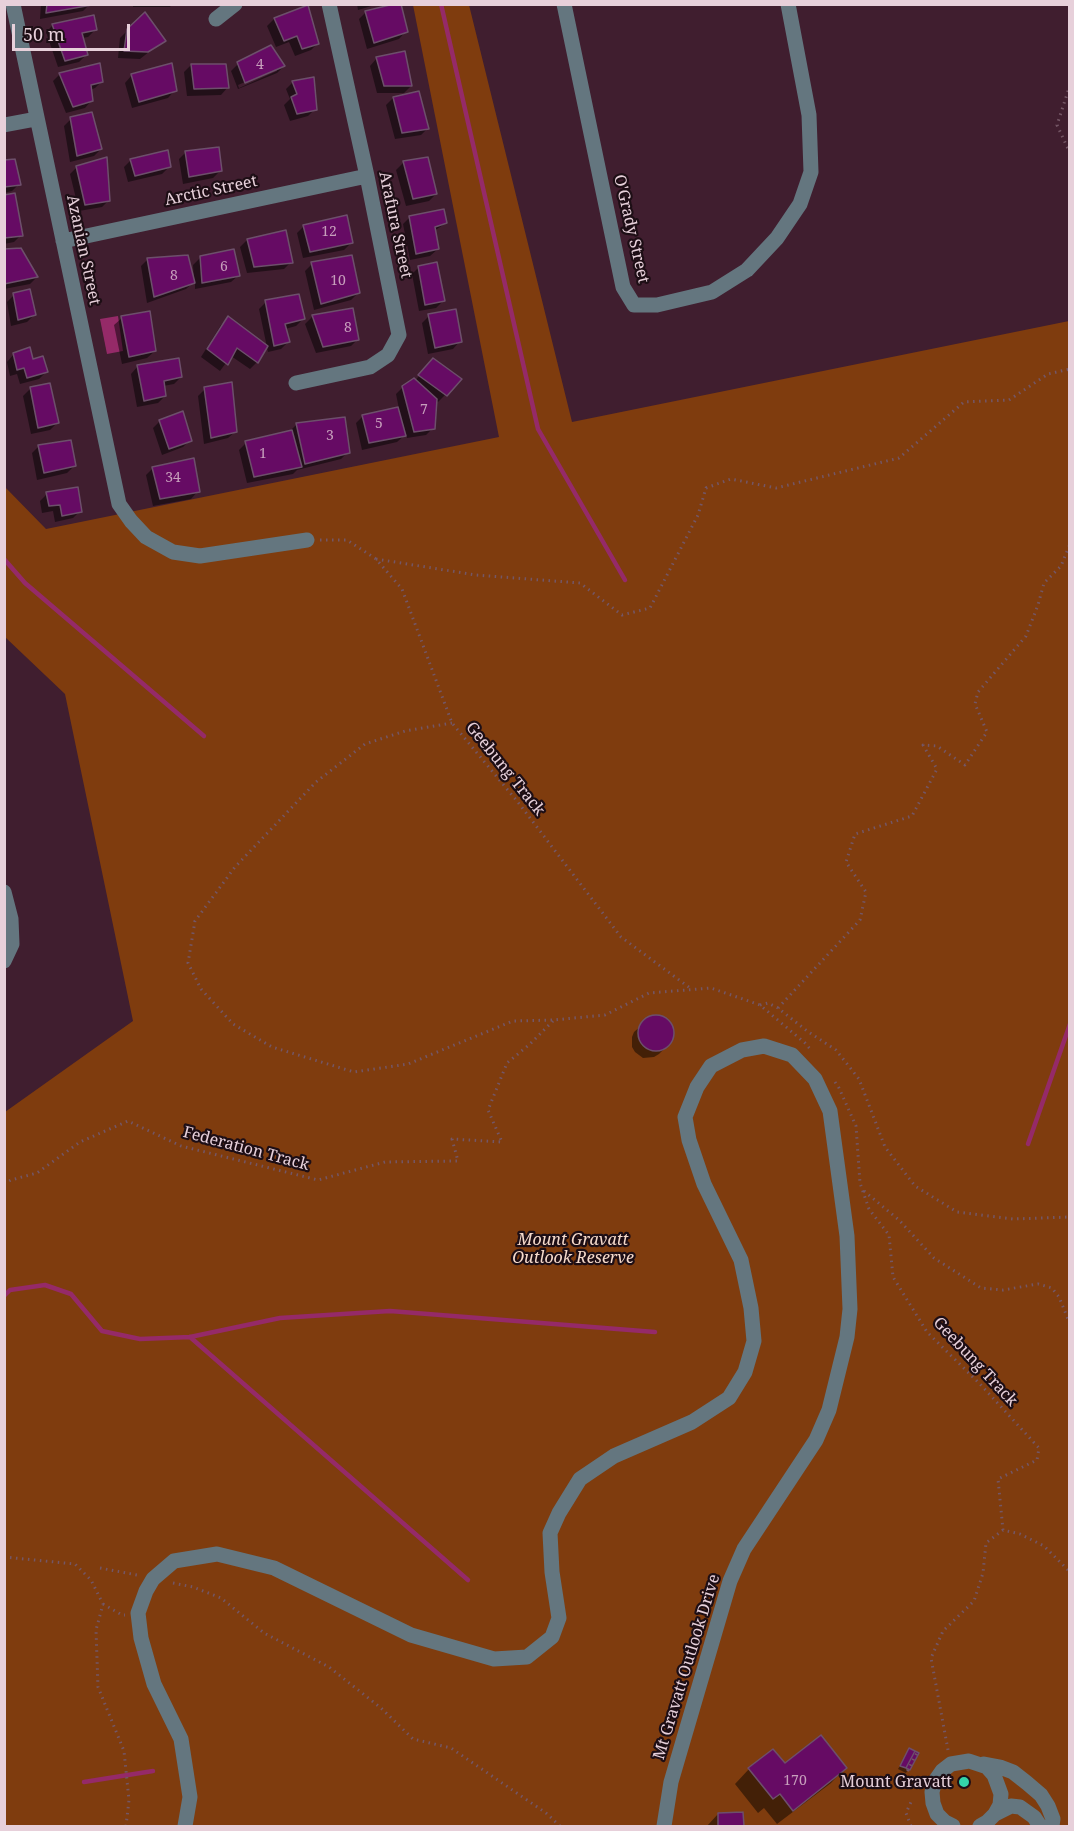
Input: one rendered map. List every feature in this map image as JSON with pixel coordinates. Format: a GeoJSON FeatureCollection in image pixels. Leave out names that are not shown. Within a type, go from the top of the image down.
{"type":"FeatureCollection","features":[{"type":"Feature","properties":{"kind":"street","name":"Azanian Street"},"geometry":{"type":"LineString","coordinates":[[13,4],[119,504],[146,537],[173,552],[200,556],[307,540]]}},
{"type":"Feature","properties":{"kind":"street"},"geometry":{"type":"LineString","coordinates":[[216,19],[235,4]]}},
{"type":"Feature","properties":{"kind":"street","name":"Arafura Street"},"geometry":{"type":"LineString","coordinates":[[296,383],[370,367],[388,355],[399,334],[329,4]]}},
{"type":"Feature","properties":{"kind":"street","name":"O'Grady Street"},"geometry":{"type":"LineString","coordinates":[[564,4],[623,287],[634,305],[657,305],[712,292],[747,270],[777,238],[800,204],[811,172],[809,115],[788,4]]}},
{"type":"Feature","properties":{"kind":"street"},"geometry":{"type":"LineString","coordinates":[[4,125],[36,119]]}},
{"type":"Feature","properties":{"kind":"street","name":"Arctic Street"},"geometry":{"type":"LineString","coordinates":[[63,241],[367,176]]}},
{"type":"Feature","properties":{"kind":"street"},"geometry":{"type":"LineString","coordinates":[[4,892],[11,919],[12,944],[4,961]]}},
{"type":"Feature","properties":{"kind":"street","name":"Mt Gravatt Outlook Drive"},"geometry":{"type":"LineString","coordinates":[[185,1827],[190,1797],[181,1739],[154,1684],[138,1613],[153,1579],[174,1561],[217,1554],[274,1568],[411,1635],[494,1659],[527,1657],[552,1637],[559,1618],[552,1572],[550,1533],[559,1513],[580,1479],[614,1456],[692,1422],[729,1398],[745,1372],[754,1341],[751,1308],[741,1260],[704,1184],[689,1140],[685,1117],[697,1087],[711,1066],[742,1050],[764,1046],[792,1055],[815,1079],[830,1112],[847,1236],[850,1309],[847,1337],[829,1410],[816,1440],[744,1549],[730,1581],[671,1782],[664,1827]]}},
{"type":"Feature","properties":{"kind":"street"},"geometry":{"type":"LineString","coordinates":[[953,1827],[937,1814],[932,1792],[935,1780],[942,1771],[951,1764],[969,1761],[1000,1767],[1013,1772],[1027,1783],[1048,1806],[1053,1819],[1052,1827]]}},
{"type":"Feature","properties":{"kind":"street"},"geometry":{"type":"LineString","coordinates":[[978,1763],[987,1767],[994,1775],[1001,1794],[1000,1805],[995,1814],[980,1827]]}},
{"type":"Feature","properties":{"kind":"street"},"geometry":{"type":"LineString","coordinates":[[995,1814],[1011,1806],[1020,1808],[1034,1817],[1040,1827]]}},
{"type":"Feature","properties":{"kind":"path"},"geometry":{"type":"LineString","coordinates":[[1070,85],[1057,125],[1070,153]]}},
{"type":"Feature","properties":{"kind":"path"},"geometry":{"type":"LineString","coordinates":[[376,559],[476,575],[580,583],[622,615],[650,608],[698,515],[706,488],[731,479],[776,488],[899,458],[964,402],[1009,400],[1048,374],[1070,369]]}},
{"type":"Feature","properties":{"kind":"path","name":"Geebung Track"},"geometry":{"type":"LineString","coordinates":[[307,540],[347,540],[376,559],[402,589],[452,723],[518,801],[621,937],[692,989],[649,993],[605,1015],[554,1020]]}},
{"type":"Feature","properties":{"kind":"path"},"geometry":{"type":"LineString","coordinates":[[778,1008],[860,920],[866,892],[846,862],[855,834],[912,816],[937,769],[923,745],[937,746],[965,765],[987,732],[975,704],[978,692],[1026,636],[1044,583],[1061,566],[1070,544]]}},
{"type":"Feature","properties":{"kind":"path"},"geometry":{"type":"LineString","coordinates":[[452,723],[405,731],[365,744],[316,782],[235,867],[195,921],[188,963],[201,989],[233,1024],[272,1047],[354,1072],[408,1064],[513,1021],[554,1020]]}},
{"type":"Feature","properties":{"kind":"path"},"geometry":{"type":"LineString","coordinates":[[760,1005],[768,1003],[778,1008],[836,1050],[859,1079],[885,1147],[915,1185],[957,1212],[1013,1219],[1070,1217]]}},
{"type":"Feature","properties":{"kind":"path","name":"Federation Track"},"geometry":{"type":"LineString","coordinates":[[4,1184],[37,1173],[80,1143],[129,1121],[181,1146],[318,1180],[385,1162],[458,1161],[452,1139],[502,1142],[488,1110],[507,1063],[554,1020]]}},
{"type":"Feature","properties":{"kind":"path","name":"Geebung Track"},"geometry":{"type":"LineString","coordinates":[[1003,1530],[998,1479],[1037,1460],[1039,1448],[980,1384],[927,1332],[893,1276],[889,1235],[869,1209],[863,1190],[899,1220],[934,1258],[981,1288],[1003,1290],[1038,1284],[1052,1288],[1059,1297],[1065,1317],[1070,1324]]}},
{"type":"Feature","properties":{"kind":"path"},"geometry":{"type":"LineString","coordinates":[[951,1764],[931,1658],[943,1631],[974,1601],[982,1573],[986,1543],[1003,1530],[1020,1534],[1044,1546],[1070,1572]]}},
{"type":"Feature","properties":{"kind":"path"},"geometry":{"type":"LineString","coordinates":[[4,1557],[75,1564],[91,1580],[103,1604],[96,1630],[98,1687],[124,1751],[129,1800],[126,1827]]}},
{"type":"Feature","properties":{"kind":"path"},"geometry":{"type":"LineString","coordinates":[[100,1568],[193,1587],[221,1598],[264,1633],[328,1667],[381,1708],[412,1739],[451,1748],[546,1813],[560,1827]]}},
{"type":"Feature","properties":{"kind":"path"},"geometry":{"type":"LineString","coordinates":[[913,1788],[911,1782],[903,1779],[917,1754]]}},
{"type":"Feature","properties":{"kind":"path"},"geometry":{"type":"LineString","coordinates":[[911,1802],[906,1813],[911,1827]]}},
{"type":"Feature","properties":{"kind":"green space","name":"Mount Gravatt Outlook Reserve"},"geometry":{"type":"Polygon","coordinates":[[[413,5],[469,5],[572,422],[1069,321],[1069,1826],[5,1826],[5,1112],[133,1021],[65,694],[5,637],[4,486],[46,529],[499,437],[413,5]]]}},
{"type":"Feature","properties":{"kind":"shaded area"},"geometry":{"type":"Polygon","coordinates":[[[118,316],[123,351],[107,354],[100,319],[118,316]]]}},
{"type":"Feature","properties":{"kind":"building"},"geometry":{"type":"Polygon","coordinates":[[[47,4],[92,4],[92,5],[46,13],[47,4]]]}},
{"type":"Feature","properties":{"kind":"building"},"geometry":{"type":"Polygon","coordinates":[[[401,4],[408,32],[374,43],[365,11],[401,4]]]}},
{"type":"Feature","properties":{"kind":"building"},"geometry":{"type":"Polygon","coordinates":[[[308,5],[319,44],[302,49],[297,36],[284,41],[274,18],[308,5]]]}},
{"type":"Feature","properties":{"kind":"building"},"geometry":{"type":"Polygon","coordinates":[[[145,12],[166,41],[148,52],[124,51],[127,29],[145,12]]]}},
{"type":"Feature","properties":{"kind":"building"},"geometry":{"type":"Polygon","coordinates":[[[94,15],[97,30],[82,33],[88,55],[65,61],[52,24],[94,15]]]}},
{"type":"Feature","properties":{"kind":"building"},"geometry":{"type":"Polygon","coordinates":[[[271,45],[285,66],[245,83],[237,62],[271,45]]]}},
{"type":"Feature","properties":{"kind":"building"},"geometry":{"type":"Polygon","coordinates":[[[405,51],[412,86],[384,86],[376,57],[405,51]]]}},
{"type":"Feature","properties":{"kind":"building"},"geometry":{"type":"Polygon","coordinates":[[[100,63],[103,82],[91,85],[93,101],[73,107],[59,73],[100,63]]]}},
{"type":"Feature","properties":{"kind":"building"},"geometry":{"type":"Polygon","coordinates":[[[172,63],[177,91],[139,102],[131,74],[172,63]]]}},
{"type":"Feature","properties":{"kind":"building"},"geometry":{"type":"Polygon","coordinates":[[[191,64],[226,64],[229,88],[194,89],[191,64]]]}},
{"type":"Feature","properties":{"kind":"building"},"geometry":{"type":"Polygon","coordinates":[[[314,77],[317,110],[297,114],[291,97],[297,94],[292,81],[314,77]]]}},
{"type":"Feature","properties":{"kind":"building"},"geometry":{"type":"Polygon","coordinates":[[[419,91],[429,129],[402,133],[393,97],[419,91]]]}},
{"type":"Feature","properties":{"kind":"building"},"geometry":{"type":"Polygon","coordinates":[[[92,112],[102,149],[77,156],[70,117],[92,112]]]}},
{"type":"Feature","properties":{"kind":"building"},"geometry":{"type":"Polygon","coordinates":[[[219,147],[222,171],[189,177],[185,151],[219,147]]]}},
{"type":"Feature","properties":{"kind":"building"},"geometry":{"type":"Polygon","coordinates":[[[168,150],[171,167],[135,176],[130,159],[168,150]]]}},
{"type":"Feature","properties":{"kind":"building"},"geometry":{"type":"Polygon","coordinates":[[[107,157],[110,201],[85,205],[76,166],[107,157]]]}},
{"type":"Feature","properties":{"kind":"building"},"geometry":{"type":"Polygon","coordinates":[[[428,157],[437,194],[413,199],[403,161],[428,157]]]}},
{"type":"Feature","properties":{"kind":"building"},"geometry":{"type":"Polygon","coordinates":[[[15,159],[21,185],[4,187],[4,160],[15,159]]]}},
{"type":"Feature","properties":{"kind":"building"},"geometry":{"type":"Polygon","coordinates":[[[15,193],[23,236],[4,238],[4,195],[15,193]]]}},
{"type":"Feature","properties":{"kind":"building"},"geometry":{"type":"Polygon","coordinates":[[[444,209],[447,223],[435,227],[439,249],[416,254],[409,216],[444,209]]]}},
{"type":"Feature","properties":{"kind":"building"},"geometry":{"type":"Polygon","coordinates":[[[347,215],[353,243],[310,252],[303,225],[347,215]]]}},
{"type":"Feature","properties":{"kind":"building"},"geometry":{"type":"Polygon","coordinates":[[[286,230],[293,263],[254,267],[247,239],[286,230]]]}},
{"type":"Feature","properties":{"kind":"building"},"geometry":{"type":"Polygon","coordinates":[[[21,248],[38,277],[4,284],[4,249],[21,248]]]}},
{"type":"Feature","properties":{"kind":"building"},"geometry":{"type":"Polygon","coordinates":[[[234,249],[240,276],[202,283],[200,256],[234,249]]]}},
{"type":"Feature","properties":{"kind":"building"},"geometry":{"type":"Polygon","coordinates":[[[188,255],[195,283],[154,297],[147,258],[188,255]]]}},
{"type":"Feature","properties":{"kind":"building"},"geometry":{"type":"Polygon","coordinates":[[[352,255],[360,293],[321,304],[311,262],[352,255]]]}},
{"type":"Feature","properties":{"kind":"building"},"geometry":{"type":"Polygon","coordinates":[[[437,262],[445,301],[425,305],[418,266],[437,262]]]}},
{"type":"Feature","properties":{"kind":"building"},"geometry":{"type":"Polygon","coordinates":[[[30,289],[36,315],[18,320],[13,293],[30,289]]]}},
{"type":"Feature","properties":{"kind":"building"},"geometry":{"type":"Polygon","coordinates":[[[299,294],[305,319],[285,324],[290,342],[274,346],[265,300],[299,294]]]}},
{"type":"Feature","properties":{"kind":"building"},"geometry":{"type":"Polygon","coordinates":[[[353,308],[359,340],[323,347],[312,315],[353,308]]]}},
{"type":"Feature","properties":{"kind":"building"},"geometry":{"type":"Polygon","coordinates":[[[456,309],[462,342],[435,348],[428,314],[456,309]]]}},
{"type":"Feature","properties":{"kind":"building"},"geometry":{"type":"Polygon","coordinates":[[[150,311],[156,351],[129,357],[121,316],[150,311]]]}},
{"type":"Feature","properties":{"kind":"building"},"geometry":{"type":"Polygon","coordinates":[[[228,316],[268,346],[258,363],[237,348],[228,365],[207,349],[228,316]]]}},
{"type":"Feature","properties":{"kind":"building"},"geometry":{"type":"Polygon","coordinates":[[[30,347],[33,359],[43,356],[48,372],[27,378],[24,368],[17,370],[13,353],[30,347]]]}},
{"type":"Feature","properties":{"kind":"building"},"geometry":{"type":"Polygon","coordinates":[[[179,358],[182,377],[164,381],[166,396],[144,401],[137,365],[179,358]]]}},
{"type":"Feature","properties":{"kind":"building"},"geometry":{"type":"Polygon","coordinates":[[[433,358],[462,379],[447,396],[418,375],[433,358]]]}},
{"type":"Feature","properties":{"kind":"building"},"geometry":{"type":"Polygon","coordinates":[[[414,378],[437,399],[435,429],[414,432],[402,386],[414,378]]]}},
{"type":"Feature","properties":{"kind":"building"},"geometry":{"type":"Polygon","coordinates":[[[232,382],[237,432],[211,438],[204,387],[232,382]]]}},
{"type":"Feature","properties":{"kind":"building"},"geometry":{"type":"Polygon","coordinates":[[[50,383],[59,423],[38,428],[30,387],[50,383]]]}},
{"type":"Feature","properties":{"kind":"building"},"geometry":{"type":"Polygon","coordinates":[[[398,407],[406,436],[369,443],[362,415],[398,407]]]}},
{"type":"Feature","properties":{"kind":"building"},"geometry":{"type":"Polygon","coordinates":[[[183,411],[192,441],[169,449],[159,420],[183,411]]]}},
{"type":"Feature","properties":{"kind":"building"},"geometry":{"type":"Polygon","coordinates":[[[345,417],[350,453],[305,464],[296,423],[345,417]]]}},
{"type":"Feature","properties":{"kind":"building"},"geometry":{"type":"Polygon","coordinates":[[[292,430],[302,467],[254,477],[245,441],[292,430]]]}},
{"type":"Feature","properties":{"kind":"building"},"geometry":{"type":"Polygon","coordinates":[[[71,440],[76,466],[44,473],[38,445],[71,440]]]}},
{"type":"Feature","properties":{"kind":"building"},"geometry":{"type":"Polygon","coordinates":[[[194,458],[200,492],[160,499],[152,467],[194,458]]]}},
{"type":"Feature","properties":{"kind":"building"},"geometry":{"type":"Polygon","coordinates":[[[78,487],[82,512],[62,516],[60,505],[49,506],[46,492],[78,487]]]}},
{"type":"Feature","properties":{"kind":"building"},"geometry":{"type":"Polygon","coordinates":[[[656,1015],[669,1020],[674,1033],[669,1046],[656,1051],[643,1046],[638,1033],[643,1020],[656,1015]]]}},
{"type":"Feature","properties":{"kind":"building"},"geometry":{"type":"Polygon","coordinates":[[[821,1735],[847,1768],[793,1811],[780,1794],[773,1799],[748,1768],[773,1749],[785,1763],[821,1735]]]}},
{"type":"Feature","properties":{"kind":"building"},"geometry":{"type":"Polygon","coordinates":[[[909,1748],[915,1751],[906,1768],[900,1766],[909,1748]]]}},
{"type":"Feature","properties":{"kind":"building"},"geometry":{"type":"Polygon","coordinates":[[[915,1751],[919,1753],[910,1770],[906,1768],[915,1751]]]}},
{"type":"Feature","properties":{"kind":"building"},"geometry":{"type":"Polygon","coordinates":[[[743,1812],[744,1826],[718,1826],[718,1813],[743,1812]]]}},
{"type":"Feature","properties":{"kind":"waterway"},"geometry":{"type":"LineString","coordinates":[[441,4],[538,429],[625,580]]}},
{"type":"Feature","properties":{"kind":"waterway"},"geometry":{"type":"LineString","coordinates":[[4,559],[25,583],[204,736]]}},
{"type":"Feature","properties":{"kind":"waterway"},"geometry":{"type":"LineString","coordinates":[[1028,1144],[1070,1024]]}},
{"type":"Feature","properties":{"kind":"waterway"},"geometry":{"type":"LineString","coordinates":[[4,1296],[10,1290],[45,1285],[71,1294],[102,1331],[140,1339],[190,1337],[280,1318],[390,1311],[655,1332]]}},
{"type":"Feature","properties":{"kind":"waterway"},"geometry":{"type":"LineString","coordinates":[[190,1337],[468,1580]]}},
{"type":"Feature","properties":{"kind":"waterway"},"geometry":{"type":"LineString","coordinates":[[84,1782],[153,1771]]}},
{"type":"Feature","properties":{"kind":"place","name":"Mount Gravatt"},"geometry":{"type":"Point","coordinates":[964,1782]}}]}
